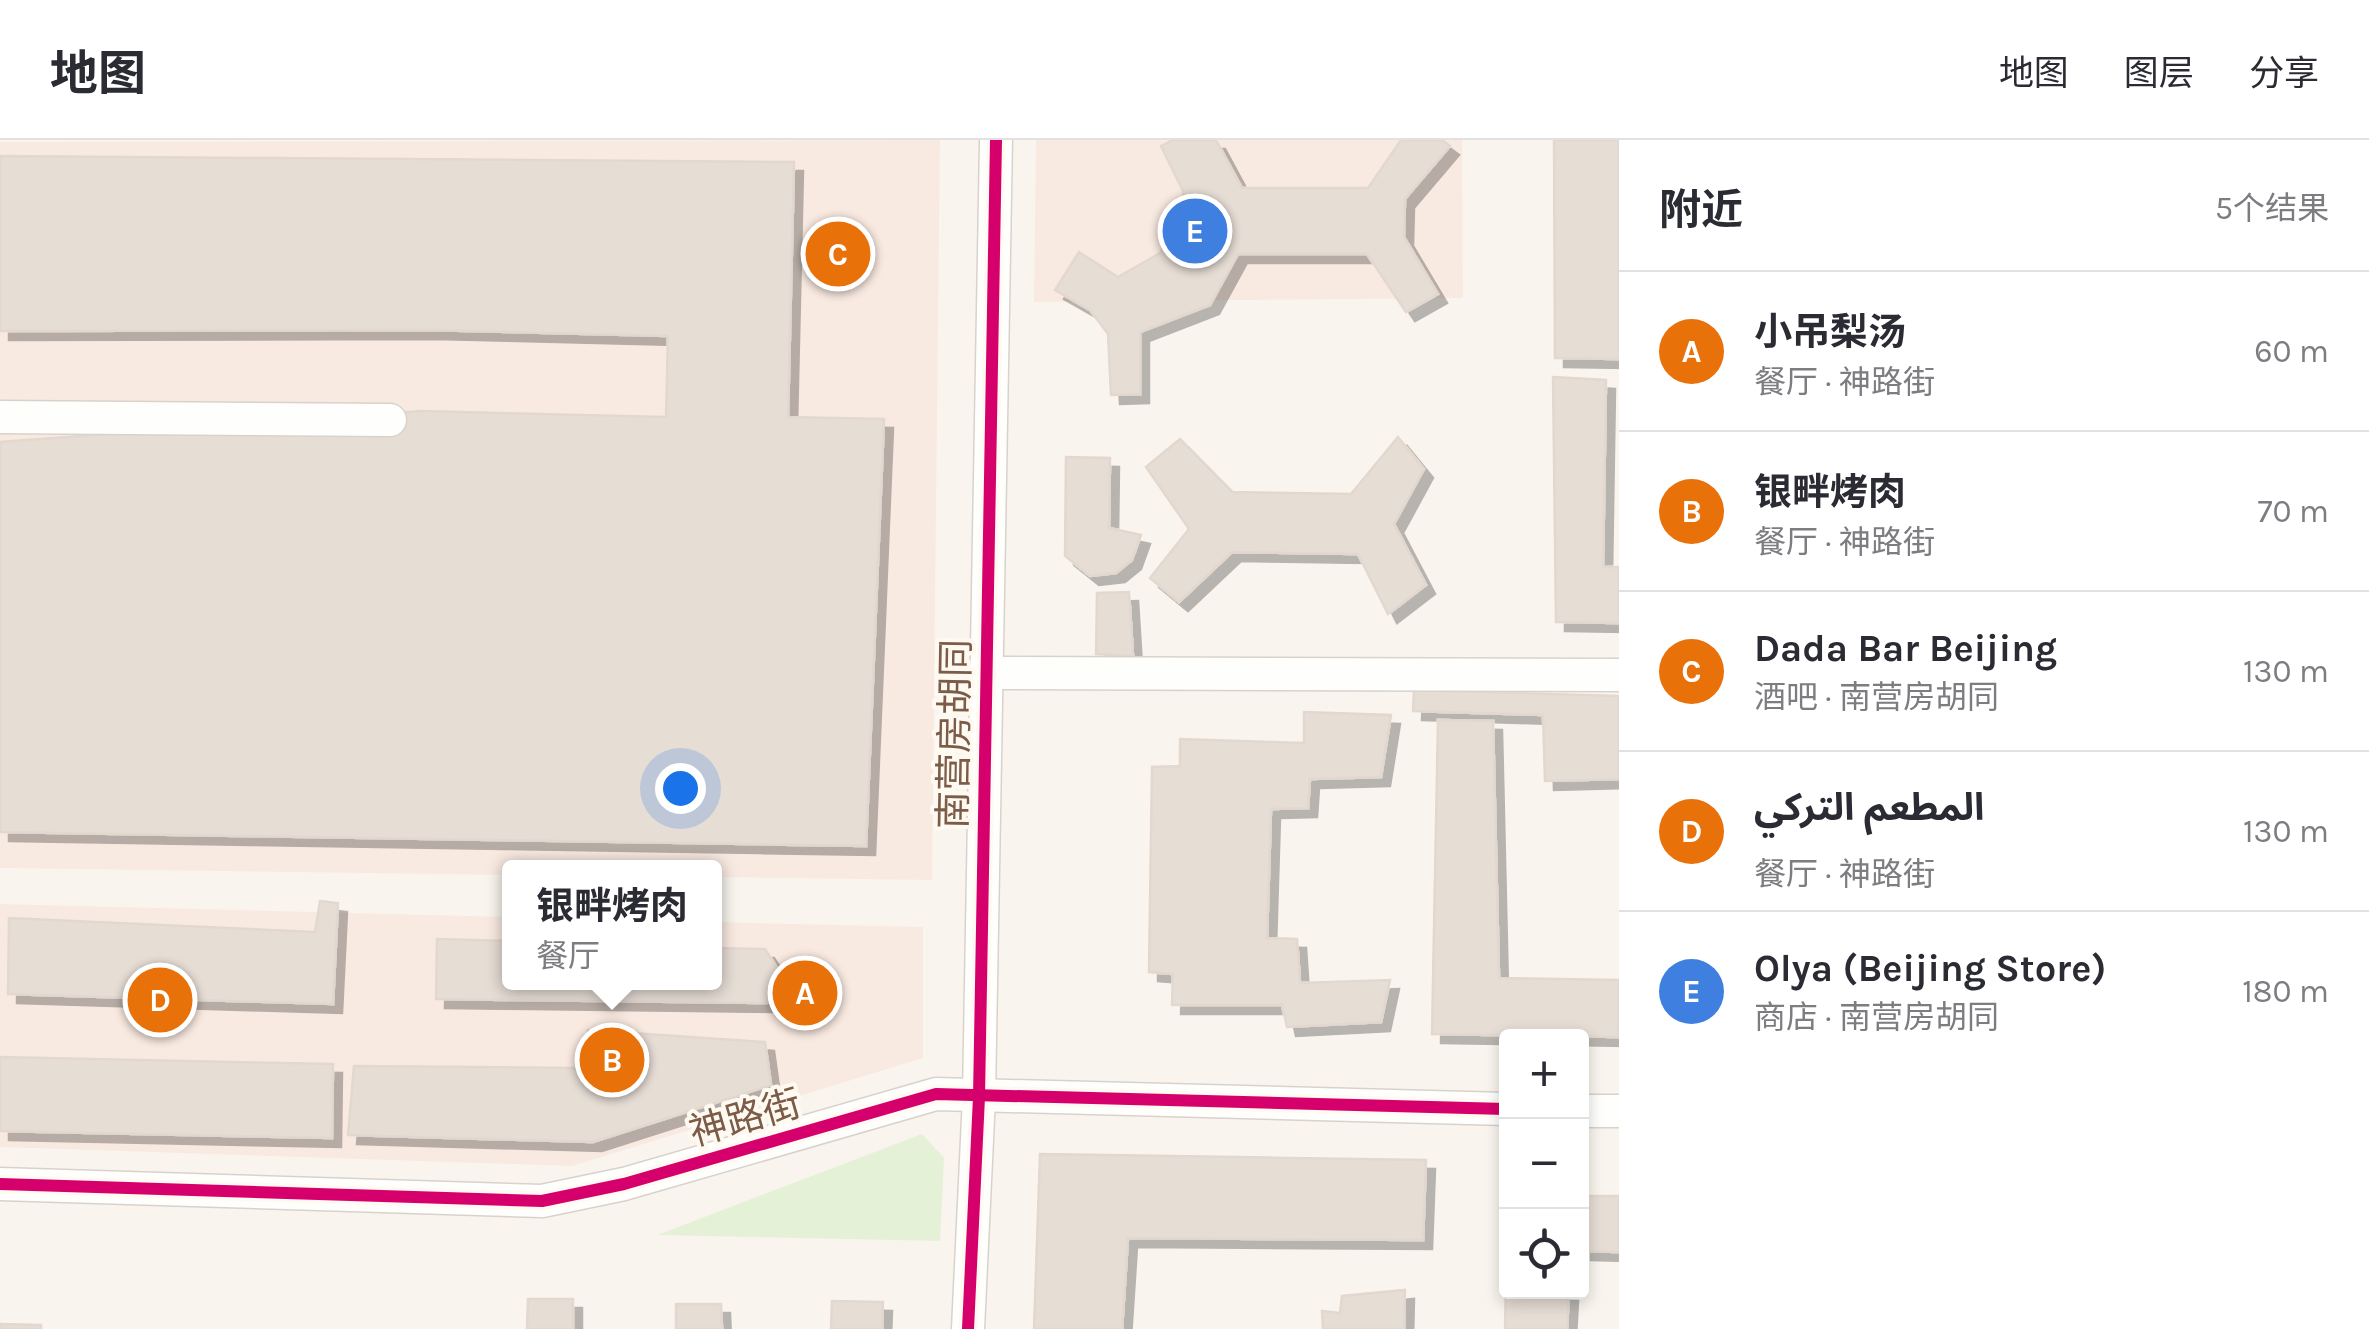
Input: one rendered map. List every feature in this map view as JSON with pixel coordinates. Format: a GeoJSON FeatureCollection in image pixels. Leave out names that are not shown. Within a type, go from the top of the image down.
{"type":"FeatureCollection","features":[{"type":"Feature","properties":{"kind":"street","name":"南营房胡同"},"geometry":{"type":"LineString","coordinates":[[968,1329],[979,1097],[996,140]]}},
{"type":"Feature","properties":{"kind":"street"},"geometry":{"type":"LineString","coordinates":[[0,417],[390,420]]}},
{"type":"Feature","properties":{"kind":"street"},"geometry":{"type":"LineString","coordinates":[[986,673],[1619,675]]}},
{"type":"Feature","properties":{"kind":"street","name":"神路街"},"geometry":{"type":"LineString","coordinates":[[0,1184],[542,1201],[624,1184],[936,1094],[1499,1109]]}},
{"type":"Feature","properties":{"kind":"street"},"geometry":{"type":"LineString","coordinates":[[1589,1110],[1619,1111]]}},
{"type":"Feature","properties":{"kind":"shaded area"},"geometry":{"type":"Polygon","coordinates":[[[940,140],[932,880],[722,877],[722,860],[502,860],[502,875],[0,868],[0,142],[940,140]]]}},
{"type":"Feature","properties":{"kind":"shaded area"},"geometry":{"type":"Polygon","coordinates":[[[1036,140],[1462,140],[1463,298],[1034,302],[1036,140]]]}},
{"type":"Feature","properties":{"kind":"shaded area"},"geometry":{"type":"Polygon","coordinates":[[[0,904],[502,917],[502,990],[722,990],[722,922],[923,927],[923,1058],[572,1166],[0,1147],[0,904]]]}},
{"type":"Feature","properties":{"kind":"green space"},"geometry":{"type":"Polygon","coordinates":[[[922,1134],[944,1158],[940,1241],[657,1235],[922,1134]]]}},
{"type":"Feature","properties":{"kind":"building"},"geometry":{"type":"Polygon","coordinates":[[[1173,140],[1216,140],[1242,188],[1368,188],[1401,140],[1442,140],[1450,146],[1405,199],[1404,237],[1438,294],[1406,312],[1367,254],[1238,254],[1210,305],[1140,332],[1140,394],[1111,395],[1108,334],[1090,310],[1055,290],[1079,252],[1118,277],[1160,253],[1183,214],[1183,191],[1161,146],[1173,140]]]}},
{"type":"Feature","properties":{"kind":"building"},"geometry":{"type":"Polygon","coordinates":[[[1554,140],[1619,140],[1619,359],[1555,358],[1554,140]]]}},
{"type":"Feature","properties":{"kind":"building"},"geometry":{"type":"Polygon","coordinates":[[[0,156],[794,162],[788,417],[884,419],[866,846],[0,832],[0,442],[421,411],[666,417],[668,336],[426,330],[0,331],[0,156]]]}},
{"type":"Feature","properties":{"kind":"building"},"geometry":{"type":"Polygon","coordinates":[[[1553,377],[1606,380],[1603,567],[1619,567],[1619,623],[1556,622],[1553,377]]]}},
{"type":"Feature","properties":{"kind":"building"},"geometry":{"type":"Polygon","coordinates":[[[1398,437],[1424,469],[1394,524],[1426,585],[1388,614],[1358,554],[1232,552],[1179,602],[1150,578],[1189,529],[1146,467],[1180,439],[1232,492],[1351,494],[1398,437]]]}},
{"type":"Feature","properties":{"kind":"building"},"geometry":{"type":"Polygon","coordinates":[[[1066,457],[1110,458],[1109,528],[1141,535],[1132,560],[1116,573],[1090,576],[1065,556],[1066,457]]]}},
{"type":"Feature","properties":{"kind":"building"},"geometry":{"type":"Polygon","coordinates":[[[1129,592],[1133,656],[1096,654],[1097,593],[1129,592]]]}},
{"type":"Feature","properties":{"kind":"building"},"geometry":{"type":"Polygon","coordinates":[[[1414,690],[1619,696],[1619,779],[1545,781],[1543,715],[1413,711],[1414,690]]]}},
{"type":"Feature","properties":{"kind":"building"},"geometry":{"type":"Polygon","coordinates":[[[1304,712],[1391,715],[1381,777],[1310,779],[1308,808],[1271,809],[1267,938],[1297,939],[1300,983],[1390,980],[1381,1022],[1287,1027],[1282,1005],[1172,1005],[1173,974],[1149,972],[1152,767],[1180,766],[1180,739],[1304,743],[1304,712]]]}},
{"type":"Feature","properties":{"kind":"building"},"geometry":{"type":"Polygon","coordinates":[[[1438,720],[1493,721],[1499,978],[1619,980],[1618,1037],[1589,1037],[1589,1029],[1499,1029],[1499,1035],[1432,1034],[1438,720]]]}},
{"type":"Feature","properties":{"kind":"building"},"geometry":{"type":"Polygon","coordinates":[[[320,901],[338,903],[333,1004],[8,994],[9,918],[315,932],[320,901]]]}},
{"type":"Feature","properties":{"kind":"building"},"geometry":{"type":"Polygon","coordinates":[[[437,939],[502,941],[502,990],[722,990],[722,948],[765,949],[797,999],[766,1003],[436,999],[437,939]]]}},
{"type":"Feature","properties":{"kind":"building"},"geometry":{"type":"Polygon","coordinates":[[[588,1030],[765,1042],[771,1085],[593,1142],[348,1135],[354,1066],[582,1068],[588,1030]]]}},
{"type":"Feature","properties":{"kind":"building"},"geometry":{"type":"Polygon","coordinates":[[[0,1057],[333,1064],[332,1138],[0,1131],[0,1057]]]}},
{"type":"Feature","properties":{"kind":"building"},"geometry":{"type":"Polygon","coordinates":[[[1040,1154],[1426,1160],[1423,1240],[1128,1238],[1122,1329],[1034,1329],[1040,1154]]]}},
{"type":"Feature","properties":{"kind":"building"},"geometry":{"type":"Polygon","coordinates":[[[1589,1196],[1619,1196],[1619,1252],[1589,1251],[1589,1196]]]}},
{"type":"Feature","properties":{"kind":"building"},"geometry":{"type":"Polygon","coordinates":[[[1405,1290],[1404,1329],[1323,1329],[1322,1311],[1340,1313],[1342,1296],[1405,1290]]]}},
{"type":"Feature","properties":{"kind":"building"},"geometry":{"type":"Polygon","coordinates":[[[528,1299],[573,1299],[573,1329],[527,1329],[528,1299]]]}},
{"type":"Feature","properties":{"kind":"building"},"geometry":{"type":"Polygon","coordinates":[[[1506,1299],[1569,1299],[1567,1329],[1505,1329],[1506,1299]]]}},
{"type":"Feature","properties":{"kind":"building"},"geometry":{"type":"Polygon","coordinates":[[[832,1301],[883,1302],[882,1329],[831,1329],[832,1301]]]}},
{"type":"Feature","properties":{"kind":"building"},"geometry":{"type":"Polygon","coordinates":[[[676,1304],[721,1304],[722,1329],[676,1329],[676,1304]]]}},
{"type":"Feature","properties":{"kind":"building"},"geometry":{"type":"Polygon","coordinates":[[[0,1324],[41,1325],[41,1329],[0,1329],[0,1324]]]}},
{"type":"Feature","properties":{"kind":"cycle path"},"geometry":{"type":"LineString","coordinates":[[968,1329],[979,1097],[996,140]]}},
{"type":"Feature","properties":{"kind":"cycle path"},"geometry":{"type":"LineString","coordinates":[[0,1184],[542,1201],[624,1184],[936,1094],[1499,1109]]}},
{"type":"Feature","properties":{"kind":"place","name":"Olya (Beijing Store)"},"geometry":{"type":"Point","coordinates":[1195,231]}},
{"type":"Feature","properties":{"kind":"place","name":"Dada Bar Beijing"},"geometry":{"type":"Point","coordinates":[838,254]}},
{"type":"Feature","properties":{"kind":"place","name":"小吊梨汤"},"geometry":{"type":"Point","coordinates":[805,993]}},
{"type":"Feature","properties":{"kind":"place","name":"المطعم التركي"},"geometry":{"type":"Point","coordinates":[160,1000]}},
{"type":"Feature","properties":{"kind":"place","name":"银畔烤肉"},"geometry":{"type":"Point","coordinates":[612,1060]}}]}
